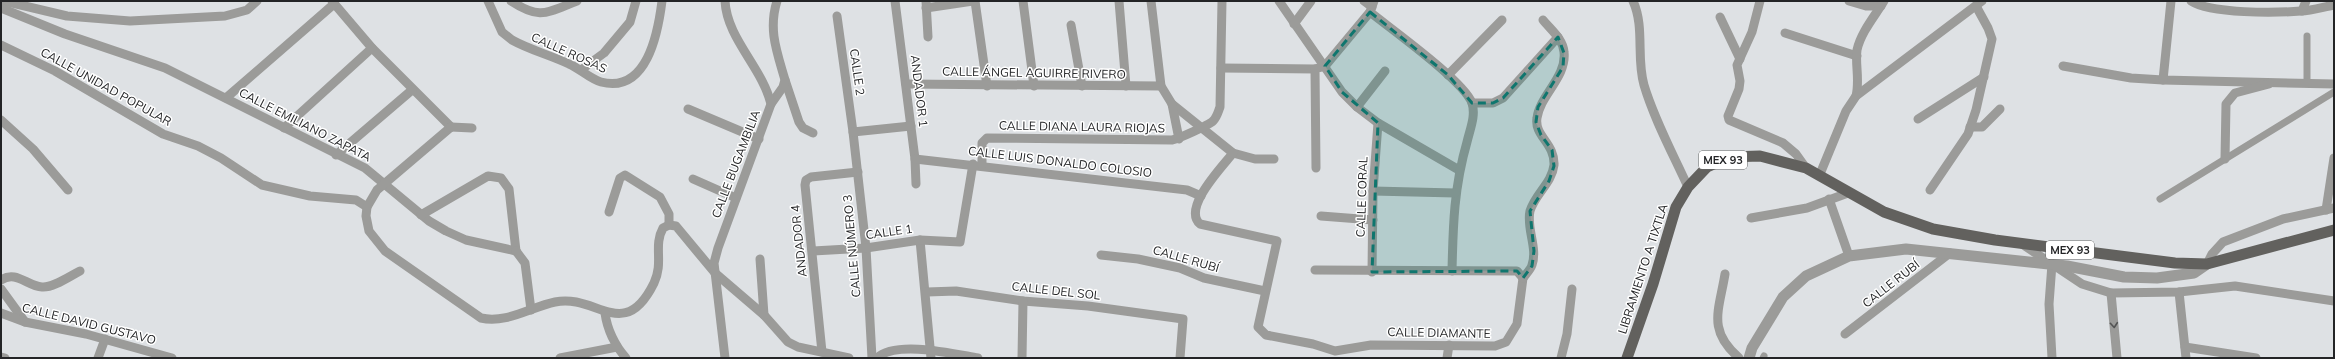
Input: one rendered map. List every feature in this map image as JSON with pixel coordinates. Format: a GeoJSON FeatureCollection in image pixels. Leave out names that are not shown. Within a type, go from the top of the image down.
{"type":"FeatureCollection","features":[{"type":"Feature","properties":{"kind":"main road","name":"LIBRAMIENTO A TIXTLA"},"geometry":{"type":"LineString","coordinates":[[1627,358],[1653,284],[1676,206],[1688,187],[1707,168],[1730,157],[1760,156],[1806,168],[1820,174],[1848,193],[1884,212],[1934,229],[2022,244],[2175,263],[2207,264]]}},
{"type":"Feature","properties":{"kind":"main road","name":"MEX 93"},"geometry":{"type":"LineString","coordinates":[[2207,264],[2334,230]]}},
{"type":"Feature","properties":{"kind":"street"},"geometry":{"type":"LineString","coordinates":[[4,1],[67,16],[130,21],[225,16],[246,10],[257,1]]}},
{"type":"Feature","properties":{"kind":"street","name":"CALLE ROSAS"},"geometry":{"type":"LineString","coordinates":[[488,1],[502,32],[512,40],[581,70],[599,82],[614,84],[626,81],[639,71],[651,52],[659,28],[662,1]]}},
{"type":"Feature","properties":{"kind":"street"},"geometry":{"type":"LineString","coordinates":[[511,1],[528,12],[535,13],[551,11],[577,1]]}},
{"type":"Feature","properties":{"kind":"street"},"geometry":{"type":"LineString","coordinates":[[581,70],[604,53],[630,22],[636,1]]}},
{"type":"Feature","properties":{"kind":"street","name":"CALLE BUGAMBILIA"},"geometry":{"type":"LineString","coordinates":[[724,358],[714,263],[718,248],[771,104],[768,90],[729,21],[725,1]]}},
{"type":"Feature","properties":{"kind":"street"},"geometry":{"type":"LineString","coordinates":[[777,1],[772,19],[773,35],[785,80],[798,122],[803,128],[813,133]]}},
{"type":"Feature","properties":{"kind":"street","name":"ANDADOR 1"},"geometry":{"type":"LineString","coordinates":[[895,1],[915,159],[916,184]]}},
{"type":"Feature","properties":{"kind":"street"},"geometry":{"type":"LineString","coordinates":[[928,36],[926,4],[974,1],[987,86]]}},
{"type":"Feature","properties":{"kind":"street"},"geometry":{"type":"LineString","coordinates":[[1023,1],[1034,86]]}},
{"type":"Feature","properties":{"kind":"street"},"geometry":{"type":"LineString","coordinates":[[1119,1],[1126,86]]}},
{"type":"Feature","properties":{"kind":"street"},"geometry":{"type":"LineString","coordinates":[[1151,1],[1162,86],[1172,104],[1179,139]]}},
{"type":"Feature","properties":{"kind":"street","name":"CALLE DIANA LAURA RIOJAS"},"geometry":{"type":"LineString","coordinates":[[920,240],[960,242],[982,143],[987,138],[1179,139],[1202,126],[1212,123],[1217,116],[1220,107],[1222,1]]}},
{"type":"Feature","properties":{"kind":"street"},"geometry":{"type":"LineString","coordinates":[[1279,1],[1342,92],[1357,107],[1378,123],[1458,170]]}},
{"type":"Feature","properties":{"kind":"street"},"geometry":{"type":"LineString","coordinates":[[1294,24],[1311,1]]}},
{"type":"Feature","properties":{"kind":"street"},"geometry":{"type":"LineString","coordinates":[[1364,1],[1372,6],[1448,75],[1466,92],[1472,103],[1474,117],[1458,170],[1455,193],[1452,271]]}},
{"type":"Feature","properties":{"kind":"street"},"geometry":{"type":"LineString","coordinates":[[1633,1],[1640,30],[1638,52],[1644,85],[1688,187]]}},
{"type":"Feature","properties":{"kind":"street"},"geometry":{"type":"LineString","coordinates":[[1760,1],[1752,32],[1737,65],[1740,81],[1739,89],[1728,116],[1729,120],[1783,143],[1796,154],[1806,168]]}},
{"type":"Feature","properties":{"kind":"street"},"geometry":{"type":"LineString","coordinates":[[1849,1],[1866,6],[1883,3]]}},
{"type":"Feature","properties":{"kind":"street"},"geometry":{"type":"LineString","coordinates":[[2163,80],[2171,1]]}},
{"type":"Feature","properties":{"kind":"street"},"geometry":{"type":"LineString","coordinates":[[2191,1],[2209,9],[2235,5],[2302,11],[2334,5]]}},
{"type":"Feature","properties":{"kind":"street"},"geometry":{"type":"LineString","coordinates":[[2302,11],[2306,1]]}},
{"type":"Feature","properties":{"kind":"street"},"geometry":{"type":"LineString","coordinates":[[226,98],[333,2],[372,48],[412,90],[451,127],[472,128]]}},
{"type":"Feature","properties":{"kind":"street"},"geometry":{"type":"LineString","coordinates":[[1856,96],[1859,84],[1858,49],[1864,32],[1883,3]]}},
{"type":"Feature","properties":{"kind":"street"},"geometry":{"type":"LineString","coordinates":[[1820,174],[1846,111],[1856,96],[1979,3],[1992,39],[1984,77],[1968,134],[1930,190]]}},
{"type":"Feature","properties":{"kind":"street"},"geometry":{"type":"LineString","coordinates":[[1221,68],[1315,69],[1325,66],[1372,6]]}},
{"type":"Feature","properties":{"kind":"street","name":"CALLE EMILIANO ZAPATA"},"geometry":{"type":"LineString","coordinates":[[1,8],[66,34],[165,68],[336,155],[365,168],[421,215],[446,231],[466,240],[516,251]]}},
{"type":"Feature","properties":{"kind":"street","name":"CALLE 2"},"geometry":{"type":"LineString","coordinates":[[837,16],[853,132]]}},
{"type":"Feature","properties":{"kind":"street"},"geometry":{"type":"LineString","coordinates":[[1720,16],[1740,59]]}},
{"type":"Feature","properties":{"kind":"street"},"geometry":{"type":"LineString","coordinates":[[1448,75],[1502,20]]}},
{"type":"Feature","properties":{"kind":"street"},"geometry":{"type":"LineString","coordinates":[[1472,103],[1493,103],[1503,98],[1558,37],[1543,20]]}},
{"type":"Feature","properties":{"kind":"street"},"geometry":{"type":"LineString","coordinates":[[1071,26],[1082,86]]}},
{"type":"Feature","properties":{"kind":"street"},"geometry":{"type":"LineString","coordinates":[[1785,33],[1857,56]]}},
{"type":"Feature","properties":{"kind":"street"},"geometry":{"type":"LineString","coordinates":[[2307,36],[2307,83]]}},
{"type":"Feature","properties":{"kind":"street","name":"CALLE DIAMANTE"},"geometry":{"type":"LineString","coordinates":[[1334,354],[1371,345],[1495,346],[1506,342],[1517,324],[1524,278],[1532,266],[1534,251],[1530,211],[1549,181],[1554,166],[1552,150],[1541,135],[1536,122],[1538,107],[1563,67],[1564,53],[1562,42],[1558,37]]}},
{"type":"Feature","properties":{"kind":"street","name":"CALLE UNIDAD POPULAR"},"geometry":{"type":"LineString","coordinates":[[1,45],[55,71],[163,134],[204,149],[262,185],[310,196],[356,200],[367,207]]}},
{"type":"Feature","properties":{"kind":"street"},"geometry":{"type":"LineString","coordinates":[[284,128],[372,48]]}},
{"type":"Feature","properties":{"kind":"street"},"geometry":{"type":"LineString","coordinates":[[2063,66],[2131,78],[2334,84]]}},
{"type":"Feature","properties":{"kind":"street"},"geometry":{"type":"LineString","coordinates":[[1315,69],[1316,168]]}},
{"type":"Feature","properties":{"kind":"street"},"geometry":{"type":"LineString","coordinates":[[1357,107],[1386,71]]}},
{"type":"Feature","properties":{"kind":"street"},"geometry":{"type":"LineString","coordinates":[[1918,119],[1984,77]]}},
{"type":"Feature","properties":{"kind":"street"},"geometry":{"type":"LineString","coordinates":[[771,104],[783,87],[785,80]]}},
{"type":"Feature","properties":{"kind":"street"},"geometry":{"type":"LineString","coordinates":[[2226,158],[2226,104],[2229,98],[2235,93],[2278,82]]}},
{"type":"Feature","properties":{"kind":"street","name":"CALLE ÁNGEL AGUIRRE RIVERO"},"geometry":{"type":"LineString","coordinates":[[906,84],[987,86],[1162,86]]}},
{"type":"Feature","properties":{"kind":"street"},"geometry":{"type":"LineString","coordinates":[[336,155],[412,90]]}},
{"type":"Feature","properties":{"kind":"street"},"geometry":{"type":"LineString","coordinates":[[2160,199],[2334,92]]}},
{"type":"Feature","properties":{"kind":"street"},"geometry":{"type":"LineString","coordinates":[[1172,104],[1202,126],[1233,153],[1255,159],[1274,159]]}},
{"type":"Feature","properties":{"kind":"street"},"geometry":{"type":"LineString","coordinates":[[688,108],[759,140]]}},
{"type":"Feature","properties":{"kind":"street"},"geometry":{"type":"LineString","coordinates":[[1970,128],[1982,127],[2000,109]]}},
{"type":"Feature","properties":{"kind":"street"},"geometry":{"type":"LineString","coordinates":[[1,120],[34,150],[68,190]]}},
{"type":"Feature","properties":{"kind":"street","name":"CALLE CORAL"},"geometry":{"type":"LineString","coordinates":[[1372,272],[1373,191],[1378,123]]}},
{"type":"Feature","properties":{"kind":"street"},"geometry":{"type":"LineString","coordinates":[[853,132],[911,126]]}},
{"type":"Feature","properties":{"kind":"street"},"geometry":{"type":"LineString","coordinates":[[451,127],[377,190],[367,207],[366,216],[369,231],[385,251],[481,318],[500,320],[567,301],[578,302],[605,313],[622,315],[629,312],[644,298],[660,269],[658,237],[663,228],[669,225],[676,226],[684,234],[690,246],[715,273],[764,315],[788,342],[798,348],[849,358]]}},
{"type":"Feature","properties":{"kind":"street","name":"CALLE NÚMERO 3"},"geometry":{"type":"LineString","coordinates":[[853,132],[866,248],[872,358]]}},
{"type":"Feature","properties":{"kind":"street"},"geometry":{"type":"LineString","coordinates":[[1233,153],[1201,196],[1194,214],[1196,221],[1200,224],[1277,241],[1258,327],[1260,331],[1266,334],[1313,344],[1334,354]]}},
{"type":"Feature","properties":{"kind":"street"},"geometry":{"type":"LineString","coordinates":[[2207,264],[2212,254],[2223,242],[2283,219],[2330,209],[2334,158]]}},
{"type":"Feature","properties":{"kind":"street","name":"CALLE LUIS DONALDO COLOSIO"},"geometry":{"type":"LineString","coordinates":[[915,159],[977,164],[1187,190],[1201,196]]}},
{"type":"Feature","properties":{"kind":"street","name":"ANDADOR 4"},"geometry":{"type":"LineString","coordinates":[[822,352],[806,180],[811,177],[858,172]]}},
{"type":"Feature","properties":{"kind":"street"},"geometry":{"type":"LineString","coordinates":[[609,212],[620,178],[625,175],[660,197],[670,214],[669,225]]}},
{"type":"Feature","properties":{"kind":"street"},"geometry":{"type":"LineString","coordinates":[[421,215],[488,176],[501,178],[509,189],[516,251],[525,263],[531,310]]}},
{"type":"Feature","properties":{"kind":"street"},"geometry":{"type":"LineString","coordinates":[[693,179],[736,198]]}},
{"type":"Feature","properties":{"kind":"street"},"geometry":{"type":"LineString","coordinates":[[1373,191],[1455,193]]}},
{"type":"Feature","properties":{"kind":"street"},"geometry":{"type":"LineString","coordinates":[[1751,218],[1807,208],[1848,193]]}},
{"type":"Feature","properties":{"kind":"street"},"geometry":{"type":"LineString","coordinates":[[1829,199],[1849,256]]}},
{"type":"Feature","properties":{"kind":"street"},"geometry":{"type":"LineString","coordinates":[[1321,216],[1373,220]]}},
{"type":"Feature","properties":{"kind":"street"},"geometry":{"type":"LineString","coordinates":[[920,240],[927,292],[931,354]]}},
{"type":"Feature","properties":{"kind":"street","name":"CALLE 1"},"geometry":{"type":"LineString","coordinates":[[813,251],[866,248],[920,240]]}},
{"type":"Feature","properties":{"kind":"street"},"geometry":{"type":"LineString","coordinates":[[2022,244],[2082,284],[2111,293],[2179,292],[2235,286],[2334,301]]}},
{"type":"Feature","properties":{"kind":"street","name":"MEX 93"},"geometry":{"type":"LineString","coordinates":[[1749,358],[1752,348],[1783,297],[1806,276],[1849,256],[1906,249],[2052,264],[2124,277],[2157,278],[2194,273],[2207,264]]}},
{"type":"Feature","properties":{"kind":"street","name":"CALLE RUBÍ"},"geometry":{"type":"LineString","coordinates":[[1845,334],[1950,253]]}},
{"type":"Feature","properties":{"kind":"street","name":"CALLE RUBÍ"},"geometry":{"type":"LineString","coordinates":[[1101,254],[1138,259],[1180,268],[1204,278],[1265,291]]}},
{"type":"Feature","properties":{"kind":"street"},"geometry":{"type":"LineString","coordinates":[[760,259],[764,315]]}},
{"type":"Feature","properties":{"kind":"street"},"geometry":{"type":"LineString","coordinates":[[2052,264],[2049,304],[2052,358]]}},
{"type":"Feature","properties":{"kind":"street"},"geometry":{"type":"LineString","coordinates":[[1315,270],[1372,272],[1517,271],[1524,278]]}},
{"type":"Feature","properties":{"kind":"street"},"geometry":{"type":"LineString","coordinates":[[1,280],[14,276],[37,286],[47,287],[80,271]]}},
{"type":"Feature","properties":{"kind":"street"},"geometry":{"type":"LineString","coordinates":[[1725,274],[1717,324],[1720,336],[1728,348],[1739,358]]}},
{"type":"Feature","properties":{"kind":"street"},"geometry":{"type":"LineString","coordinates":[[1561,358],[1567,334],[1572,289]]}},
{"type":"Feature","properties":{"kind":"street"},"geometry":{"type":"LineString","coordinates":[[1,290],[25,322]]}},
{"type":"Feature","properties":{"kind":"street","name":"CALLE DEL SOL"},"geometry":{"type":"LineString","coordinates":[[927,292],[956,291],[1023,301],[1088,306],[1183,319],[1180,358]]}},
{"type":"Feature","properties":{"kind":"street"},"geometry":{"type":"LineString","coordinates":[[2179,292],[2186,358]]}},
{"type":"Feature","properties":{"kind":"street"},"geometry":{"type":"LineString","coordinates":[[2111,293],[2117,358]]}},
{"type":"Feature","properties":{"kind":"street"},"geometry":{"type":"LineString","coordinates":[[1022,358],[1023,301]]}},
{"type":"Feature","properties":{"kind":"street","name":"CALLE DAVID GUSTAVO"},"geometry":{"type":"LineString","coordinates":[[1,313],[25,322],[105,339],[172,358]]}},
{"type":"Feature","properties":{"kind":"street"},"geometry":{"type":"LineString","coordinates":[[605,313],[607,324],[617,347],[626,358]]}},
{"type":"Feature","properties":{"kind":"street"},"geometry":{"type":"LineString","coordinates":[[98,358],[105,339]]}},
{"type":"Feature","properties":{"kind":"street"},"geometry":{"type":"LineString","coordinates":[[1447,358],[1449,345]]}},
{"type":"Feature","properties":{"kind":"street"},"geometry":{"type":"LineString","coordinates":[[560,358],[617,347]]}},
{"type":"Feature","properties":{"kind":"street"},"geometry":{"type":"LineString","coordinates":[[2185,347],[2256,358]]}},
{"type":"Feature","properties":{"kind":"street"},"geometry":{"type":"LineString","coordinates":[[877,358],[890,351],[978,358]]}},
{"type":"Feature","properties":{"kind":"street"},"geometry":{"type":"LineString","coordinates":[[1,357],[5,358]]}},
{"type":"Feature","properties":{"kind":"highlighted area"},"geometry":{"type":"Polygon","coordinates":[[[1370,12],[1448,75],[1472,103],[1493,103],[1503,98],[1558,37],[1564,53],[1563,67],[1538,107],[1536,122],[1541,135],[1552,150],[1554,166],[1549,181],[1530,211],[1534,251],[1532,266],[1523,278],[1517,271],[1372,272],[1378,123],[1342,92],[1325,66],[1370,12]]]}}]}
